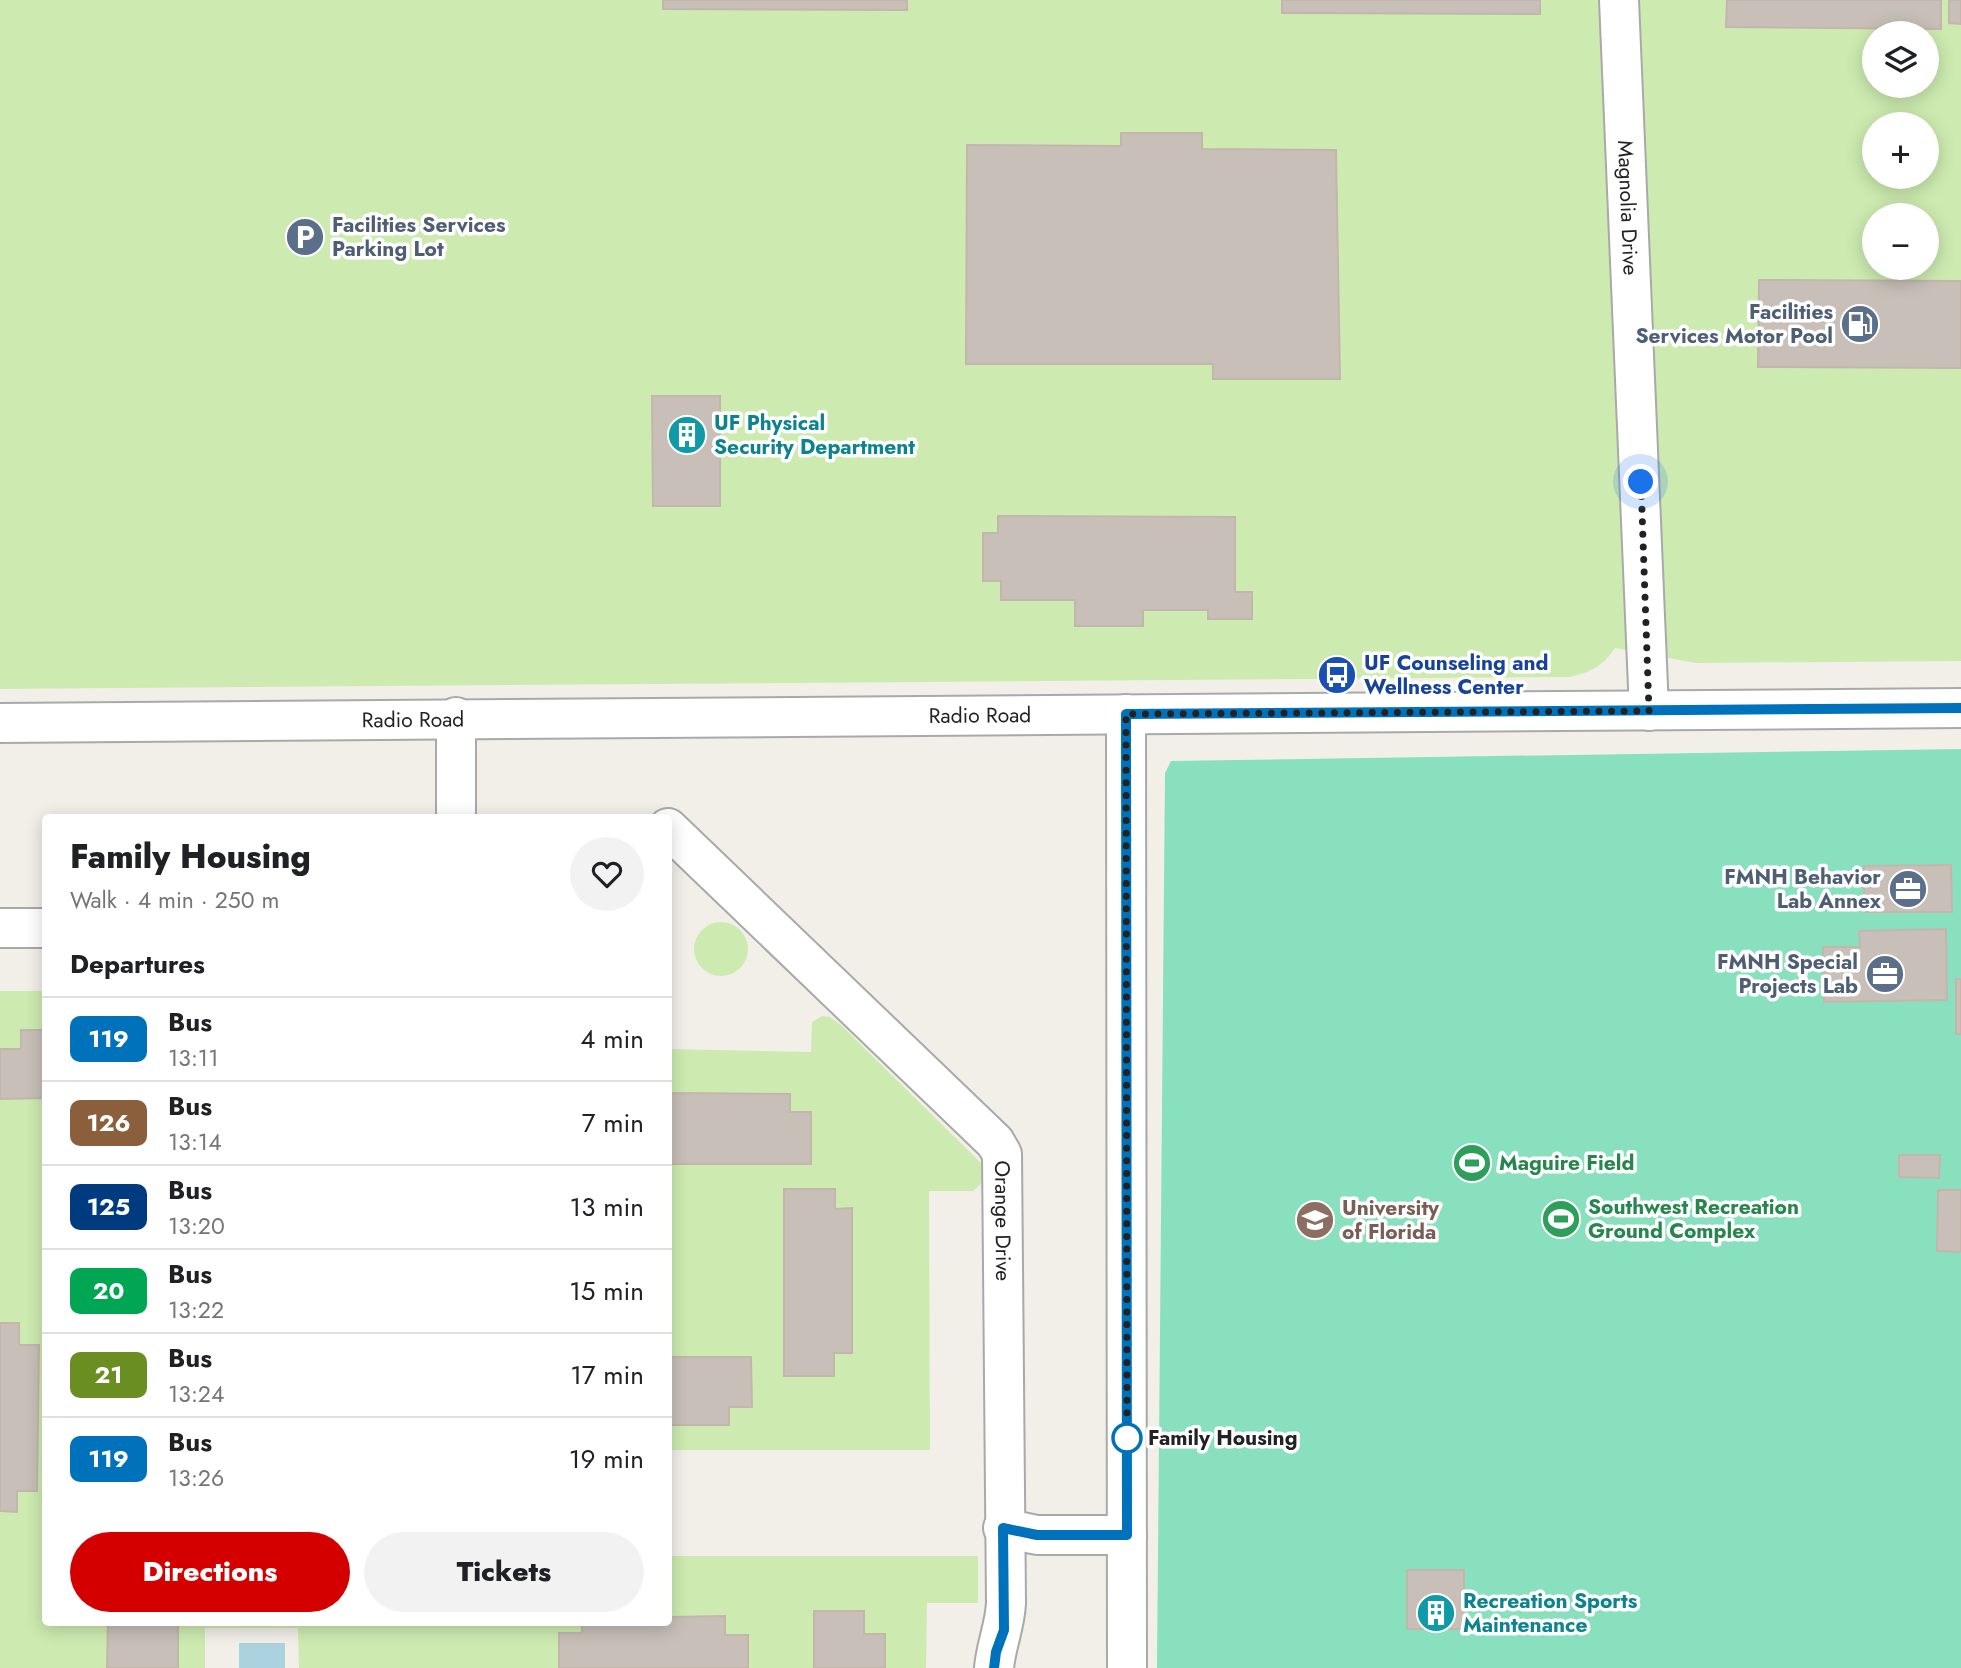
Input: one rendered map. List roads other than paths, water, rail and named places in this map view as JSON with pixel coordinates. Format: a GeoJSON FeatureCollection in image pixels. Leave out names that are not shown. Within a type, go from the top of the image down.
{"type":"FeatureCollection","features":[{"type":"Feature","properties":{"kind":"street","name":"Magnolia Drive"},"geometry":{"type":"LineString","coordinates":[[1619,0],[1649,711]]}},
{"type":"Feature","properties":{"kind":"street","name":"Radio Road"},"geometry":{"type":"LineString","coordinates":[[0,723],[456,717],[1961,708]]}},
{"type":"Feature","properties":{"kind":"street"},"geometry":{"type":"LineString","coordinates":[[1126,714],[1127,1668]]}},
{"type":"Feature","properties":{"kind":"street"},"geometry":{"type":"LineString","coordinates":[[456,717],[456,814]]}},
{"type":"Feature","properties":{"kind":"street","name":"Orange Drive"},"geometry":{"type":"LineString","coordinates":[[672,832],[976,1123],[995,1142],[1002,1154],[1004,1630],[996,1652],[994,1668]]}},
{"type":"Feature","properties":{"kind":"street"},"geometry":{"type":"LineString","coordinates":[[0,928],[42,928]]}},
{"type":"Feature","properties":{"kind":"street"},"geometry":{"type":"LineString","coordinates":[[1003,1528],[1037,1535],[1127,1535]]}},
{"type":"Feature","properties":{"kind":"water"},"geometry":{"type":"Polygon","coordinates":[[[239,1643],[285,1643],[285,1668],[239,1668],[239,1643]]]}},
{"type":"Feature","properties":{"kind":"place","name":"Facilities Services Parking Lot"},"geometry":{"type":"Point","coordinates":[305,237]}},
{"type":"Feature","properties":{"kind":"place","name":"Facilities Services Motor Pool"},"geometry":{"type":"Point","coordinates":[1860,324]}},
{"type":"Feature","properties":{"kind":"place","name":"UF Physical Security Department"},"geometry":{"type":"Point","coordinates":[687,435]}},
{"type":"Feature","properties":{"kind":"place","name":"UF Counseling and Wellness Center"},"geometry":{"type":"Point","coordinates":[1337,675]}},
{"type":"Feature","properties":{"kind":"place","name":"FMNH Behavior Lab Annex"},"geometry":{"type":"Point","coordinates":[1908,889]}},
{"type":"Feature","properties":{"kind":"place","name":"FMNH Special Projects Lab"},"geometry":{"type":"Point","coordinates":[1885,974]}},
{"type":"Feature","properties":{"kind":"place","name":"Maguire Field"},"geometry":{"type":"Point","coordinates":[1472,1163]}},
{"type":"Feature","properties":{"kind":"place","name":"Southwest Recreation Ground Complex"},"geometry":{"type":"Point","coordinates":[1561,1219]}},
{"type":"Feature","properties":{"kind":"place","name":"University of Florida"},"geometry":{"type":"Point","coordinates":[1315,1220]}},
{"type":"Feature","properties":{"kind":"place","name":"Family Housing"},"geometry":{"type":"Point","coordinates":[1127,1438]}},
{"type":"Feature","properties":{"kind":"place","name":"Recreation Sports Maintenance"},"geometry":{"type":"Point","coordinates":[1436,1613]}}]}
